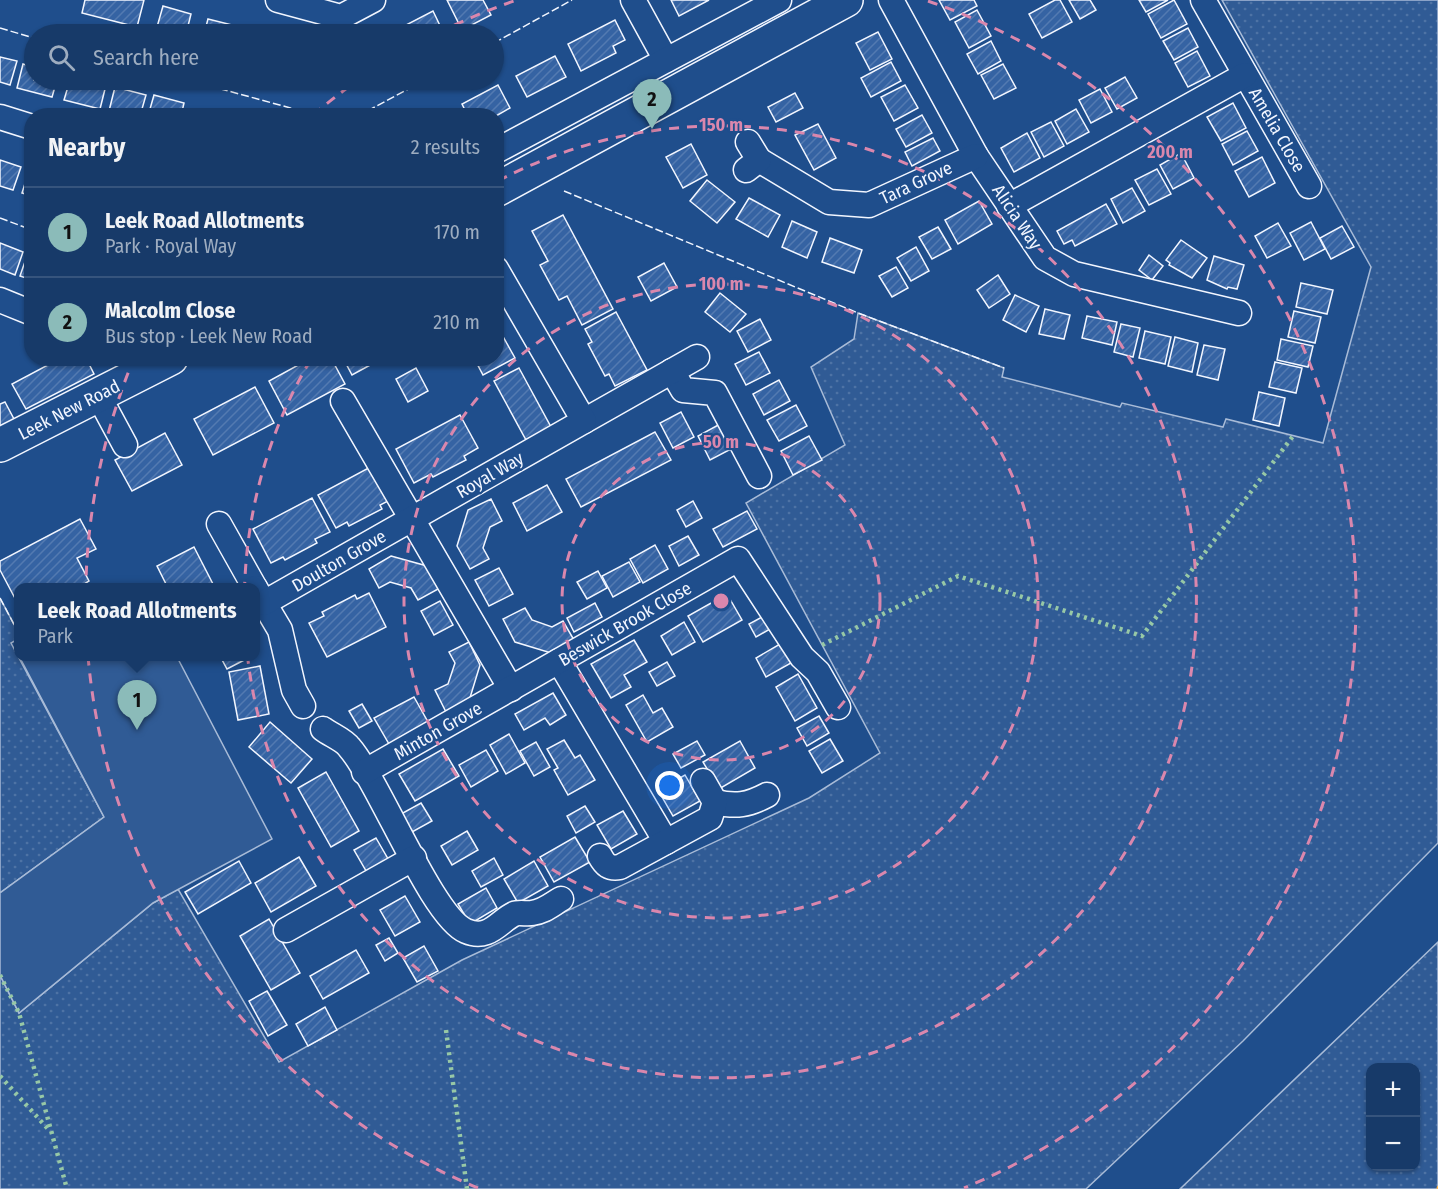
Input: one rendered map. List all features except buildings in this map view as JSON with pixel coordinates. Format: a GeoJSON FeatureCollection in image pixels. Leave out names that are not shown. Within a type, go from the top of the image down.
{"type":"FeatureCollection","features":[{"type":"Feature","properties":{"kind":"highway"},"geometry":{"type":"LineString","coordinates":[[504,186],[846,0]]}},
{"type":"Feature","properties":{"kind":"highway","name":"Leek New Road"},"geometry":{"type":"LineString","coordinates":[[0,445],[98,395],[134,366]]}},
{"type":"Feature","properties":{"kind":"street"},"geometry":{"type":"LineString","coordinates":[[278,0],[341,17],[373,0]]}},
{"type":"Feature","properties":{"kind":"street"},"geometry":{"type":"LineString","coordinates":[[633,0],[666,60]]}},
{"type":"Feature","properties":{"kind":"street","name":"Alicia Way"},"geometry":{"type":"LineString","coordinates":[[891,0],[976,156],[1046,258],[1074,274],[1239,313]]}},
{"type":"Feature","properties":{"kind":"street","name":"Amelia Close"},"geometry":{"type":"LineString","coordinates":[[1203,0],[1309,186]]}},
{"type":"Feature","properties":{"kind":"street"},"geometry":{"type":"LineString","coordinates":[[504,147],[775,2],[786,34]]}},
{"type":"Feature","properties":{"kind":"street","name":"Amelia Close"},"geometry":{"type":"LineString","coordinates":[[1009,206],[1245,75]]}},
{"type":"Feature","properties":{"kind":"street"},"geometry":{"type":"LineString","coordinates":[[0,117],[24,124]]}},
{"type":"Feature","properties":{"kind":"street","name":"Tara Grove"},"geometry":{"type":"LineString","coordinates":[[751,157],[829,202],[868,205],[976,156]]}},
{"type":"Feature","properties":{"kind":"street"},"geometry":{"type":"LineString","coordinates":[[504,282],[584,421]]}},
{"type":"Feature","properties":{"kind":"street"},"geometry":{"type":"LineString","coordinates":[[0,300],[24,310]]}},
{"type":"Feature","properties":{"kind":"street","name":"Royal Way"},"geometry":{"type":"LineString","coordinates":[[413,518],[584,421],[678,380],[697,357]]}},
{"type":"Feature","properties":{"kind":"street"},"geometry":{"type":"LineString","coordinates":[[678,380],[715,393],[759,476]]}},
{"type":"Feature","properties":{"kind":"street"},"geometry":{"type":"LineString","coordinates":[[98,395],[125,445]]}},
{"type":"Feature","properties":{"kind":"street"},"geometry":{"type":"LineString","coordinates":[[343,401],[511,689]]}},
{"type":"Feature","properties":{"kind":"street","name":"Doulton Grove"},"geometry":{"type":"LineString","coordinates":[[260,592],[413,518]]}},
{"type":"Feature","properties":{"kind":"street"},"geometry":{"type":"LineString","coordinates":[[219,525],[252,583]]}},
{"type":"Feature","properties":{"kind":"street","name":"Beswick Brook Close"},"geometry":{"type":"LineString","coordinates":[[511,689],[738,560],[802,657],[818,672],[838,707]]}},
{"type":"Feature","properties":{"kind":"street"},"geometry":{"type":"LineString","coordinates":[[260,596],[280,630],[294,690],[303,706]]}},
{"type":"Feature","properties":{"kind":"street"},"geometry":{"type":"LineString","coordinates":[[559,661],[666,842]]}},
{"type":"Feature","properties":{"kind":"street","name":"Minton Grove"},"geometry":{"type":"LineString","coordinates":[[364,772],[511,689]]}},
{"type":"Feature","properties":{"kind":"street"},"geometry":{"type":"LineString","coordinates":[[323,729],[348,745],[449,918],[457,926],[467,932],[480,933],[494,929],[515,913],[540,912],[561,899]]}},
{"type":"Feature","properties":{"kind":"street"},"geometry":{"type":"LineString","coordinates":[[600,856],[605,864],[613,868],[620,867],[710,818],[714,802],[703,781]]}},
{"type":"Feature","properties":{"kind":"street"},"geometry":{"type":"LineString","coordinates":[[714,802],[736,806],[748,805],[767,795]]}},
{"type":"Feature","properties":{"kind":"street"},"geometry":{"type":"LineString","coordinates":[[286,930],[414,858]]}},
{"type":"Feature","properties":{"kind":"shaded area"},"geometry":{"type":"Polygon","coordinates":[[[1222,0],[1438,0],[1438,843],[1243,1041],[1086,1189],[0,1189],[0,975],[19,1013],[153,903],[178,889],[279,1062],[462,960],[809,798],[880,753],[746,503],[845,445],[811,367],[854,339],[858,313],[1004,368],[1002,377],[1120,407],[1122,403],[1223,427],[1226,419],[1323,443],[1371,267],[1222,0]]]}},
{"type":"Feature","properties":{"kind":"shaded area"},"geometry":{"type":"Polygon","coordinates":[[[0,598],[14,624],[14,641],[11,643],[14,649],[14,661],[21,661],[104,817],[0,893],[0,598]]]}},
{"type":"Feature","properties":{"kind":"shaded area"},"geometry":{"type":"Polygon","coordinates":[[[22,661],[179,661],[272,839],[153,903],[19,1013],[0,975],[0,893],[104,817],[22,661]]]}},
{"type":"Feature","properties":{"kind":"shaded area"},"geometry":{"type":"Polygon","coordinates":[[[1438,942],[1438,1189],[1180,1189],[1438,942]]]}},
{"type":"Feature","properties":{"kind":"hedge"},"geometry":{"type":"LineString","coordinates":[[822,645],[958,576],[1142,636],[1293,436]]}},
{"type":"Feature","properties":{"kind":"hedge"},"geometry":{"type":"LineString","coordinates":[[0,975],[19,1013],[67,1189]]}},
{"type":"Feature","properties":{"kind":"hedge"},"geometry":{"type":"LineString","coordinates":[[446,1030],[467,1189]]}},
{"type":"Feature","properties":{"kind":"hedge"},"geometry":{"type":"LineString","coordinates":[[0,1076],[49,1130]]}},
{"type":"Feature","properties":{"kind":"fence"},"geometry":{"type":"LineString","coordinates":[[504,37],[572,0]]}},
{"type":"Feature","properties":{"kind":"fence"},"geometry":{"type":"LineString","coordinates":[[0,28],[24,35]]}},
{"type":"Feature","properties":{"kind":"fence"},"geometry":{"type":"LineString","coordinates":[[225,90],[291,108]]}},
{"type":"Feature","properties":{"kind":"fence"},"geometry":{"type":"LineString","coordinates":[[373,108],[406,90]]}},
{"type":"Feature","properties":{"kind":"fence"},"geometry":{"type":"LineString","coordinates":[[564,191],[858,313],[1004,368]]}},
{"type":"Feature","properties":{"kind":"fence"},"geometry":{"type":"LineString","coordinates":[[0,218],[24,227]]}},
{"type":"Feature","properties":{"kind":"fence"},"geometry":{"type":"LineString","coordinates":[[0,598],[14,624]]}},
{"type":"Feature","properties":{"kind":"place","name":"Malcolm Close"},"geometry":{"type":"Point","coordinates":[652,129]}},
{"type":"Feature","properties":{"kind":"place","name":"Leek Road Allotments"},"geometry":{"type":"Point","coordinates":[137,730]}}]}
